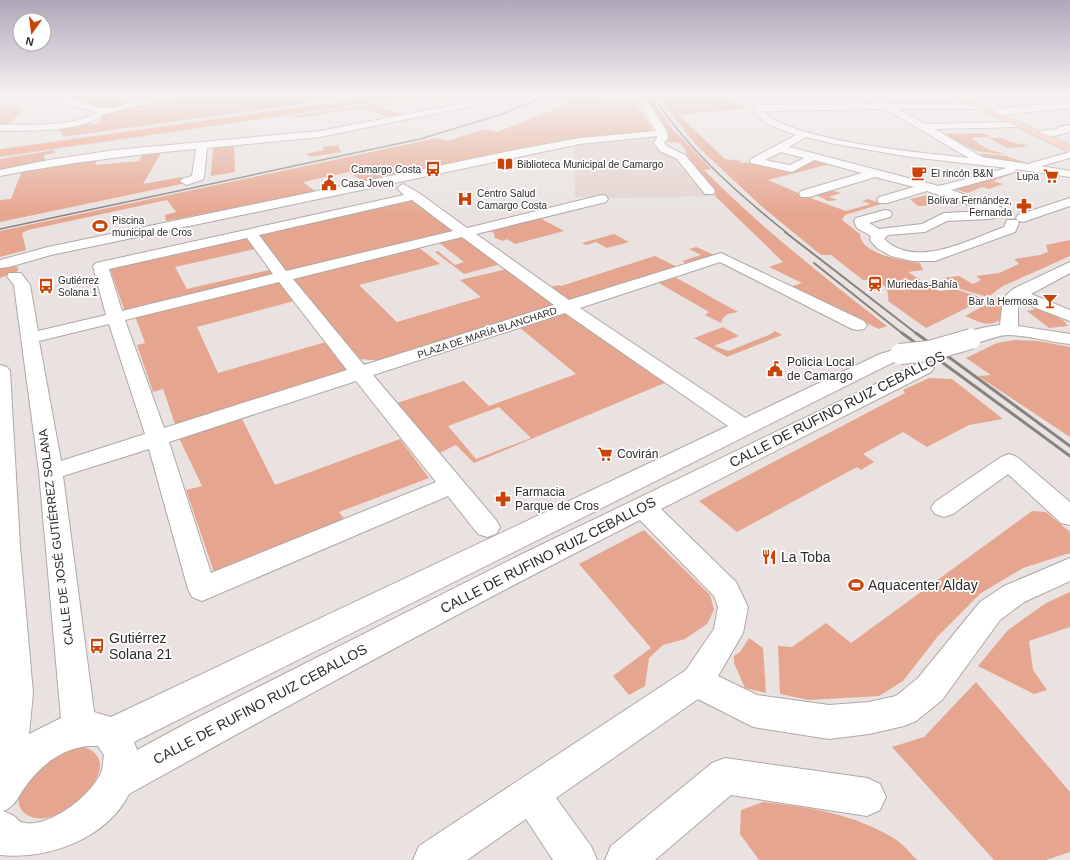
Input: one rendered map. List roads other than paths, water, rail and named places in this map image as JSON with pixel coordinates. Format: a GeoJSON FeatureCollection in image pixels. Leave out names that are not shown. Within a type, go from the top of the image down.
{"type":"FeatureCollection","features":[{"type":"Feature","properties":{"kind":"highway"},"geometry":{"type":"LineString","coordinates":[[0,148],[97,135]]}},
{"type":"Feature","properties":{"kind":"highway"},"geometry":{"type":"LineString","coordinates":[[0,153],[124,135]]}},
{"type":"Feature","properties":{"kind":"main road"},"geometry":{"type":"LineString","coordinates":[[1041,135],[1070,149]]}},
{"type":"Feature","properties":{"kind":"main road"},"geometry":{"type":"LineString","coordinates":[[1049,135],[1070,145]]}},
{"type":"Feature","properties":{"kind":"street"},"geometry":{"type":"LineString","coordinates":[[0,173],[84,157],[202,144],[307,135]]}},
{"type":"Feature","properties":{"kind":"street"},"geometry":{"type":"LineString","coordinates":[[9,271],[48,251],[580,141],[639,135]]}},
{"type":"Feature","properties":{"kind":"street"},"geometry":{"type":"LineString","coordinates":[[662,135],[663,137],[659,144],[664,149],[681,157],[709,191]]}},
{"type":"Feature","properties":{"kind":"street"},"geometry":{"type":"LineString","coordinates":[[802,135],[755,161],[792,169],[814,156]]}},
{"type":"Feature","properties":{"kind":"street"},"geometry":{"type":"LineString","coordinates":[[810,135],[936,158],[999,164],[1070,174]]}},
{"type":"Feature","properties":{"kind":"street"},"geometry":{"type":"LineString","coordinates":[[936,135],[979,160],[999,164]]}},
{"type":"Feature","properties":{"kind":"street"},"geometry":{"type":"LineString","coordinates":[[0,157],[123,139]]}},
{"type":"Feature","properties":{"kind":"street"},"geometry":{"type":"LineString","coordinates":[[186,181],[198,178],[202,144]]}},
{"type":"Feature","properties":{"kind":"street"},"geometry":{"type":"LineString","coordinates":[[780,148],[939,190],[995,213]]}},
{"type":"Feature","properties":{"kind":"street"},"geometry":{"type":"LineString","coordinates":[[936,158],[962,158],[970,154]]}},
{"type":"Feature","properties":{"kind":"street"},"geometry":{"type":"LineString","coordinates":[[1030,166],[1070,155]]}},
{"type":"Feature","properties":{"kind":"street"},"geometry":{"type":"LineString","coordinates":[[805,194],[877,174],[924,156]]}},
{"type":"Feature","properties":{"kind":"street"},"geometry":{"type":"LineString","coordinates":[[939,190],[1016,169]]}},
{"type":"Feature","properties":{"kind":"street","name":"PLAZA DE MARÍA BLANCHARD"},"geometry":{"type":"LineString","coordinates":[[393,180],[566,306]]}},
{"type":"Feature","properties":{"kind":"street"},"geometry":{"type":"LineString","coordinates":[[883,200],[926,187]]}},
{"type":"Feature","properties":{"kind":"street"},"geometry":{"type":"LineString","coordinates":[[415,196],[101,266],[115,317],[157,438],[202,589],[452,486]]}},
{"type":"Feature","properties":{"kind":"street"},"geometry":{"type":"LineString","coordinates":[[30,338],[602,199]]}},
{"type":"Feature","properties":{"kind":"street"},"geometry":{"type":"LineString","coordinates":[[1017,221],[1016,215],[995,213],[944,217],[925,228],[885,231],[879,234],[877,240],[888,250],[916,257],[935,257],[1010,229],[1017,221],[1070,202]]}},
{"type":"Feature","properties":{"kind":"street"},"geometry":{"type":"LineString","coordinates":[[1055,207],[1070,212]]}},
{"type":"Feature","properties":{"kind":"street"},"geometry":{"type":"LineString","coordinates":[[879,234],[862,225],[861,222],[885,214]]}},
{"type":"Feature","properties":{"kind":"street"},"geometry":{"type":"LineString","coordinates":[[250,232],[282,276],[487,527]]}},
{"type":"Feature","properties":{"kind":"street"},"geometry":{"type":"LineString","coordinates":[[9,271],[87,244]]}},
{"type":"Feature","properties":{"kind":"street"},"geometry":{"type":"LineString","coordinates":[[566,306],[720,257],[858,325]]}},
{"type":"Feature","properties":{"kind":"street"},"geometry":{"type":"LineString","coordinates":[[1008,330],[1011,322],[1011,298],[1019,292],[1070,267]]}},
{"type":"Feature","properties":{"kind":"street","name":"CALLE DE JOSÉ GUTIÉRREZ SOLANA"},"geometry":{"type":"LineString","coordinates":[[0,829],[7,837],[15,841],[32,843],[45,850],[87,818],[103,802],[116,781],[122,755],[118,743],[95,732],[38,397],[22,285],[9,271]]}},
{"type":"Feature","properties":{"kind":"street"},"geometry":{"type":"LineString","coordinates":[[1019,292],[1026,299],[1070,316]]}},
{"type":"Feature","properties":{"kind":"street"},"geometry":{"type":"LineString","coordinates":[[566,306],[749,435]]}},
{"type":"Feature","properties":{"kind":"street","name":"PLAZA DE MARÍA BLANCHARD"},"geometry":{"type":"LineString","coordinates":[[51,472],[361,374],[566,306]]}},
{"type":"Feature","properties":{"kind":"street"},"geometry":{"type":"LineString","coordinates":[[1010,309],[1048,335]]}},
{"type":"Feature","properties":{"kind":"street"},"geometry":{"type":"LineString","coordinates":[[971,339],[987,332],[1008,330],[1070,339]]}},
{"type":"Feature","properties":{"kind":"street","name":"CALLE DE RUFINO RUIZ CEBALLOS"},"geometry":{"type":"LineString","coordinates":[[95,732],[749,435],[904,378],[924,368],[971,339]]}},
{"type":"Feature","properties":{"kind":"street","name":"CALLE DE RUFINO RUIZ CEBALLOS"},"geometry":{"type":"LineString","coordinates":[[116,781],[206,731],[643,507],[749,435],[875,364],[900,354],[929,351],[971,339]]}},
{"type":"Feature","properties":{"kind":"street"},"geometry":{"type":"LineString","coordinates":[[875,364],[904,378]]}},
{"type":"Feature","properties":{"kind":"street"},"geometry":{"type":"LineString","coordinates":[[0,371],[3,547],[17,693],[4,786]]}},
{"type":"Feature","properties":{"kind":"street"},"geometry":{"type":"LineString","coordinates":[[944,508],[1009,462],[1070,516]]}},
{"type":"Feature","properties":{"kind":"street"},"geometry":{"type":"LineString","coordinates":[[433,860],[697,681],[728,633],[733,607],[726,590],[707,569],[643,507]]}},
{"type":"Feature","properties":{"kind":"street"},"geometry":{"type":"LineString","coordinates":[[697,681],[753,711],[829,722],[869,718],[904,710],[930,689],[990,611],[1014,594],[1070,569]]}},
{"type":"Feature","properties":{"kind":"street"},"geometry":{"type":"LineString","coordinates":[[4,786],[20,764],[37,749],[57,737],[95,732]]}},
{"type":"Feature","properties":{"kind":"street"},"geometry":{"type":"LineString","coordinates":[[625,860],[725,776],[867,797]]}},
{"type":"Feature","properties":{"kind":"street"},"geometry":{"type":"LineString","coordinates":[[530,793],[577,860]]}},
{"type":"Feature","properties":{"kind":"railway"},"geometry":{"type":"LineString","coordinates":[[0,229],[433,135]]}},
{"type":"Feature","properties":{"kind":"railway"},"geometry":{"type":"LineString","coordinates":[[682,135],[731,186],[787,233]]}},
{"type":"Feature","properties":{"kind":"railway"},"geometry":{"type":"LineString","coordinates":[[785,232],[917,334]]}},
{"type":"Feature","properties":{"kind":"railway"},"geometry":{"type":"LineString","coordinates":[[814,263],[903,334]]}},
{"type":"Feature","properties":{"kind":"railway"},"geometry":{"type":"LineString","coordinates":[[902,333],[1070,456]]}},
{"type":"Feature","properties":{"kind":"railway"},"geometry":{"type":"LineString","coordinates":[[916,333],[1070,446]]}},
{"type":"Feature","properties":{"kind":"place","name":"Biblioteca Municipal de Camargo"},"geometry":{"type":"Point","coordinates":[505,164]}},
{"type":"Feature","properties":{"kind":"place","name":"Camargo Costa"},"geometry":{"type":"Point","coordinates":[433,169]}},
{"type":"Feature","properties":{"kind":"place","name":"El rincón B&N"},"geometry":{"type":"Point","coordinates":[919,173]}},
{"type":"Feature","properties":{"kind":"place","name":"Lupa"},"geometry":{"type":"Point","coordinates":[1051,176]}},
{"type":"Feature","properties":{"kind":"place","name":"Casa Joven"},"geometry":{"type":"Point","coordinates":[329,183]}},
{"type":"Feature","properties":{"kind":"place","name":"Centro Salud Camargo Costa"},"geometry":{"type":"Point","coordinates":[465,199]}},
{"type":"Feature","properties":{"kind":"place","name":"Bolívar Fernández, Fernanda"},"geometry":{"type":"Point","coordinates":[1024,206]}},
{"type":"Feature","properties":{"kind":"place","name":"Piscina municipal de Cros"},"geometry":{"type":"Point","coordinates":[100,226]}},
{"type":"Feature","properties":{"kind":"place","name":"Muriedas-Bahía"},"geometry":{"type":"Point","coordinates":[875,284]}},
{"type":"Feature","properties":{"kind":"place","name":"Gutiérrez Solana 1"},"geometry":{"type":"Point","coordinates":[46,286]}},
{"type":"Feature","properties":{"kind":"place","name":"Bar la Hermosa"},"geometry":{"type":"Point","coordinates":[1050,301]}},
{"type":"Feature","properties":{"kind":"place","name":"Policia Local de Camargo"},"geometry":{"type":"Point","coordinates":[775,369]}},
{"type":"Feature","properties":{"kind":"place","name":"Covirán"},"geometry":{"type":"Point","coordinates":[605,454]}},
{"type":"Feature","properties":{"kind":"place","name":"Farmacia Parque de Cros"},"geometry":{"type":"Point","coordinates":[503,499]}},
{"type":"Feature","properties":{"kind":"place","name":"La Toba"},"geometry":{"type":"Point","coordinates":[769,557]}},
{"type":"Feature","properties":{"kind":"place","name":"Aquacenter Alday"},"geometry":{"type":"Point","coordinates":[856,585]}},
{"type":"Feature","properties":{"kind":"place","name":"Gutiérrez Solana 21"},"geometry":{"type":"Point","coordinates":[97,646]}}]}
